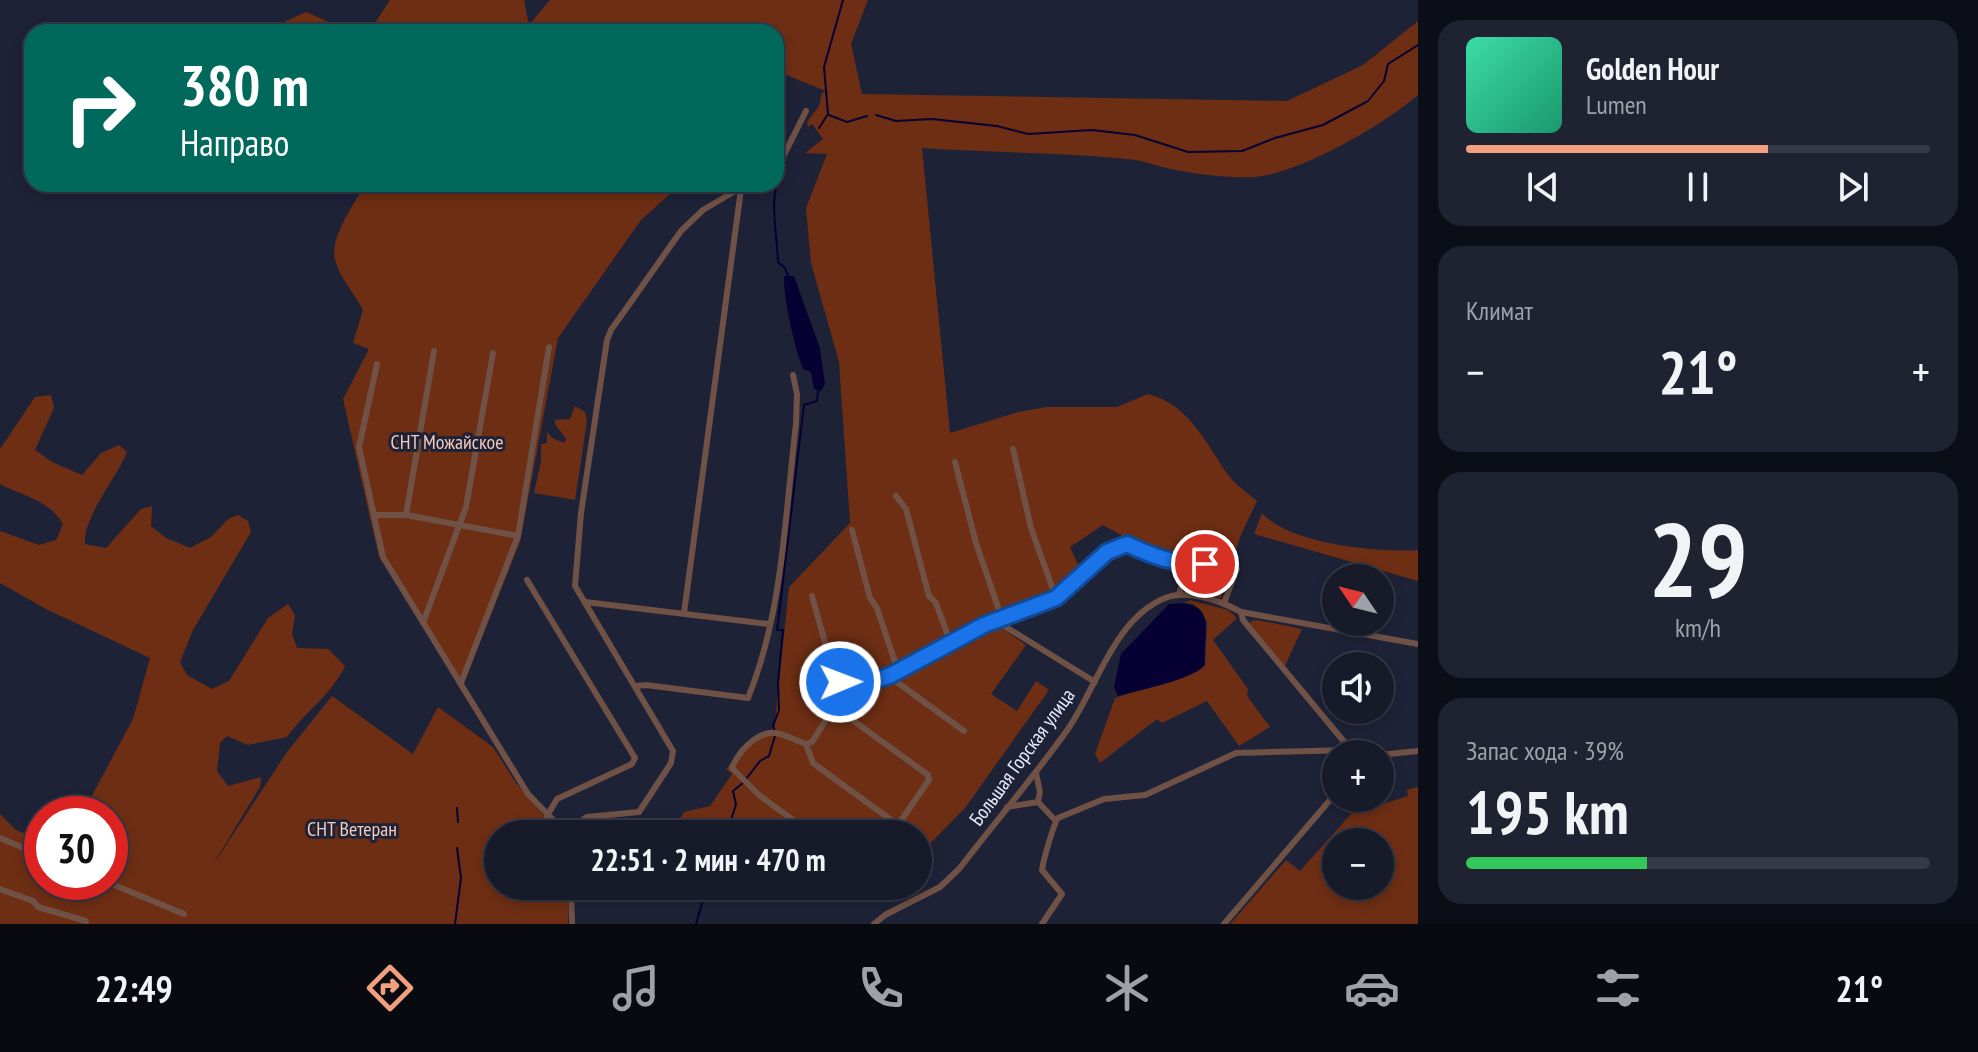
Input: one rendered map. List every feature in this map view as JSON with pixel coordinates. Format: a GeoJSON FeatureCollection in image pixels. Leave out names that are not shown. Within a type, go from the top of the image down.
{"type":"FeatureCollection","features":[{"type":"Feature","properties":{"kind":"street"},"geometry":{"type":"LineString","coordinates":[[784,155],[806,111]]}},
{"type":"Feature","properties":{"kind":"street"},"geometry":{"type":"LineString","coordinates":[[583,820],[587,817],[639,812],[671,763],[671,744],[575,586],[607,340],[681,231],[703,210],[735,192]]}},
{"type":"Feature","properties":{"kind":"street"},"geometry":{"type":"LineString","coordinates":[[684,613],[743,192]]}},
{"type":"Feature","properties":{"kind":"street"},"geometry":{"type":"LineString","coordinates":[[461,683],[518,536],[549,347]]}},
{"type":"Feature","properties":{"kind":"street"},"geometry":{"type":"LineString","coordinates":[[406,515],[434,351]]}},
{"type":"Feature","properties":{"kind":"street"},"geometry":{"type":"LineString","coordinates":[[423,623],[461,526],[493,353]]}},
{"type":"Feature","properties":{"kind":"street"},"geometry":{"type":"LineString","coordinates":[[377,364],[359,447],[383,557],[528,794],[552,820]]}},
{"type":"Feature","properties":{"kind":"street"},"geometry":{"type":"LineString","coordinates":[[636,686],[748,698],[763,661],[769,624],[796,424],[797,394],[793,375]]}},
{"type":"Feature","properties":{"kind":"street"},"geometry":{"type":"LineString","coordinates":[[1013,449],[1031,528],[1056,598]]}},
{"type":"Feature","properties":{"kind":"street"},"geometry":{"type":"LineString","coordinates":[[955,462],[999,620],[1095,682]]}},
{"type":"Feature","properties":{"kind":"street"},"geometry":{"type":"LineString","coordinates":[[896,496],[906,509],[929,596],[936,603],[951,644]]}},
{"type":"Feature","properties":{"kind":"street"},"geometry":{"type":"LineString","coordinates":[[374,515],[406,515],[518,536]]}},
{"type":"Feature","properties":{"kind":"street"},"geometry":{"type":"LineString","coordinates":[[852,530],[894,680],[964,731]]}},
{"type":"Feature","properties":{"kind":"street"},"geometry":{"type":"LineString","coordinates":[[793,820],[759,795],[732,768],[735,760],[762,734],[774,733],[806,744],[812,742],[844,691],[894,673],[999,620],[1056,598],[1107,552],[1127,544],[1155,557],[1188,565],[1222,563],[1237,569],[1224,603]]}},
{"type":"Feature","properties":{"kind":"street"},"geometry":{"type":"LineString","coordinates":[[1188,565],[1179,594],[1224,603],[1241,612],[1418,644]]}},
{"type":"Feature","properties":{"kind":"street"},"geometry":{"type":"LineString","coordinates":[[527,580],[635,758],[632,764],[557,799],[547,816]]}},
{"type":"Feature","properties":{"kind":"street","name":"Большая Горская улица"},"geometry":{"type":"LineString","coordinates":[[874,924],[940,887],[959,869],[1071,725],[1121,636],[1141,615],[1163,599],[1179,594]]}},
{"type":"Feature","properties":{"kind":"street"},"geometry":{"type":"LineString","coordinates":[[812,596],[826,646],[844,691]]}},
{"type":"Feature","properties":{"kind":"street"},"geometry":{"type":"LineString","coordinates":[[585,602],[769,624]]}},
{"type":"Feature","properties":{"kind":"street"},"geometry":{"type":"LineString","coordinates":[[1241,612],[1243,620],[1343,740]]}},
{"type":"Feature","properties":{"kind":"street"},"geometry":{"type":"LineString","coordinates":[[806,744],[813,763],[898,825],[929,780],[928,775],[836,708]]}},
{"type":"Feature","properties":{"kind":"street"},"geometry":{"type":"LineString","coordinates":[[1055,820],[1104,799],[1156,791],[1236,753],[1322,751]]}},
{"type":"Feature","properties":{"kind":"street"},"geometry":{"type":"LineString","coordinates":[[1394,754],[1418,751]]}},
{"type":"Feature","properties":{"kind":"street"},"geometry":{"type":"LineString","coordinates":[[1036,773],[1040,792],[1038,802]]}},
{"type":"Feature","properties":{"kind":"street"},"geometry":{"type":"LineString","coordinates":[[1038,802],[1055,820]]}},
{"type":"Feature","properties":{"kind":"street"},"geometry":{"type":"LineString","coordinates":[[1007,807],[1038,802]]}},
{"type":"Feature","properties":{"kind":"street"},"geometry":{"type":"LineString","coordinates":[[1224,924],[1322,809]]}},
{"type":"Feature","properties":{"kind":"street"},"geometry":{"type":"LineString","coordinates":[[1042,924],[1062,894],[1042,870],[1055,820]]}},
{"type":"Feature","properties":{"kind":"street"},"geometry":{"type":"LineString","coordinates":[[0,838],[24,848]]}},
{"type":"Feature","properties":{"kind":"street"},"geometry":{"type":"LineString","coordinates":[[0,889],[33,901],[38,907],[86,921]]}},
{"type":"Feature","properties":{"kind":"street"},"geometry":{"type":"LineString","coordinates":[[128,891],[184,914]]}},
{"type":"Feature","properties":{"kind":"street"},"geometry":{"type":"LineString","coordinates":[[571,900],[572,924]]}},
{"type":"Feature","properties":{"kind":"green space"},"geometry":{"type":"Polygon","coordinates":[[[390,0],[524,0],[529,24],[356,24],[375,23],[390,0]]]}},
{"type":"Feature","properties":{"kind":"green space"},"geometry":{"type":"Polygon","coordinates":[[[550,0],[868,0],[851,44],[862,94],[1287,101],[1363,65],[1418,21],[1418,95],[1367,131],[1326,153],[1268,175],[1206,175],[1110,157],[922,148],[950,433],[1018,412],[1047,407],[1117,407],[1148,394],[1163,399],[1186,416],[1229,476],[1257,501],[1240,537],[1221,598],[1196,593],[1206,562],[1139,545],[1103,525],[1070,547],[1081,571],[1052,597],[986,617],[1026,645],[991,694],[1017,711],[1036,681],[1049,690],[965,808],[932,842],[932,820],[679,820],[684,812],[710,806],[732,774],[726,769],[748,742],[774,731],[789,587],[850,523],[839,362],[811,263],[806,208],[827,154],[805,153],[823,139],[812,124],[808,127],[807,122],[819,106],[822,93],[826,91],[784,74],[784,24],[530,24],[550,0]]]}},
{"type":"Feature","properties":{"kind":"green space"},"geometry":{"type":"Polygon","coordinates":[[[306,12],[334,24],[279,24],[306,12]]]}},
{"type":"Feature","properties":{"kind":"green space","name":"СНТ Можайское"},"geometry":{"type":"Polygon","coordinates":[[[361,192],[672,192],[641,220],[558,338],[520,542],[464,682],[460,685],[379,557],[343,399],[369,349],[353,343],[363,310],[335,260],[336,241],[344,220],[361,192]]]}},
{"type":"Feature","properties":{"kind":"green space","name":"СНТ Ветеран"},"geometry":{"type":"Polygon","coordinates":[[[51,395],[54,408],[35,450],[52,462],[82,475],[101,453],[119,445],[127,452],[89,522],[85,544],[106,548],[141,509],[152,506],[151,526],[166,538],[190,548],[211,537],[228,519],[238,515],[248,521],[251,532],[193,630],[180,662],[187,675],[212,689],[229,681],[268,618],[288,604],[295,615],[292,634],[297,648],[328,649],[345,666],[333,685],[287,737],[248,745],[227,736],[220,743],[217,771],[228,786],[261,777],[260,787],[209,871],[287,752],[332,696],[413,754],[438,707],[493,747],[516,783],[548,820],[484,820],[484,900],[568,900],[568,924],[0,924],[0,814],[16,830],[24,833],[24,900],[128,900],[128,796],[92,796],[133,719],[150,658],[44,608],[0,583],[0,531],[39,545],[56,540],[63,524],[43,504],[0,484],[0,449],[35,397],[51,395]]]}},
{"type":"Feature","properties":{"kind":"green space"},"geometry":{"type":"Polygon","coordinates":[[[575,406],[585,412],[587,421],[575,500],[534,493],[541,461],[541,444],[547,443],[547,431],[552,438],[564,443],[566,439],[555,420],[570,419],[575,406]]]}},
{"type":"Feature","properties":{"kind":"green space"},"geometry":{"type":"Polygon","coordinates":[[[1262,513],[1275,524],[1313,539],[1358,548],[1418,550],[1418,581],[1394,574],[1394,564],[1359,564],[1254,534],[1262,513]]]}},
{"type":"Feature","properties":{"kind":"green space"},"geometry":{"type":"Polygon","coordinates":[[[1190,600],[1228,610],[1237,618],[1213,640],[1248,689],[1247,696],[1270,727],[1239,746],[1207,701],[1162,723],[1157,719],[1100,763],[1095,754],[1115,698],[1185,676],[1205,665],[1207,621],[1193,604],[1184,603],[1190,600]]]}},
{"type":"Feature","properties":{"kind":"green space"},"geometry":{"type":"Polygon","coordinates":[[[1257,620],[1302,629],[1285,666],[1250,624],[1257,620]]]}},
{"type":"Feature","properties":{"kind":"green space"},"geometry":{"type":"Polygon","coordinates":[[[1418,787],[1418,924],[1230,924],[1286,860],[1300,871],[1322,846],[1322,900],[1394,900],[1394,828],[1338,828],[1351,814],[1357,812],[1394,812],[1394,800],[1408,796],[1407,790],[1418,787]]]}},
{"type":"Feature","properties":{"kind":"shaded area"},"geometry":{"type":"Polygon","coordinates":[[[784,276],[794,276],[820,348],[825,384],[821,391],[814,389],[811,372],[803,369],[800,360],[787,310],[784,276]]]}},
{"type":"Feature","properties":{"kind":"shaded area"},"geometry":{"type":"Polygon","coordinates":[[[1169,604],[1195,606],[1202,612],[1206,629],[1205,665],[1177,680],[1118,696],[1114,687],[1121,654],[1169,604]]]}},
{"type":"Feature","properties":{"kind":"waterway"},"geometry":{"type":"LineString","coordinates":[[819,128],[828,114],[824,67],[843,0]]}},
{"type":"Feature","properties":{"kind":"waterway"},"geometry":{"type":"LineString","coordinates":[[876,115],[896,121],[932,119],[997,126],[1028,134],[1092,130],[1135,135],[1188,152],[1242,151],[1323,125],[1368,101],[1384,81],[1388,64],[1418,45]]}},
{"type":"Feature","properties":{"kind":"waterway"},"geometry":{"type":"LineString","coordinates":[[829,115],[847,122],[867,116]]}},
{"type":"Feature","properties":{"kind":"waterway"},"geometry":{"type":"LineString","coordinates":[[784,166],[786,162]]}},
{"type":"Feature","properties":{"kind":"waterway"},"geometry":{"type":"LineString","coordinates":[[775,192],[778,262],[789,277]]}},
{"type":"Feature","properties":{"kind":"waterway"},"geometry":{"type":"LineString","coordinates":[[775,731],[783,630],[777,630],[804,405],[817,401],[818,391]]}},
{"type":"Feature","properties":{"kind":"waterway"},"geometry":{"type":"LineString","coordinates":[[746,779],[760,761],[769,756],[775,736]]}},
{"type":"Feature","properties":{"kind":"waterway"},"geometry":{"type":"LineString","coordinates":[[731,820],[736,805],[733,791],[743,783]]}},
{"type":"Feature","properties":{"kind":"waterway"},"geometry":{"type":"LineString","coordinates":[[457,808],[458,822]]}},
{"type":"Feature","properties":{"kind":"waterway"},"geometry":{"type":"LineString","coordinates":[[455,924],[461,878],[457,848]]}},
{"type":"Feature","properties":{"kind":"waterway"},"geometry":{"type":"LineString","coordinates":[[696,924],[703,900]]}},
{"type":"Feature","properties":{"kind":"route"},"geometry":{"type":"LineString","coordinates":[[840,682],[844,691],[891,675],[984,625],[1056,598],[1107,552],[1127,544],[1155,557],[1188,565],[1205,564]]}}]}
